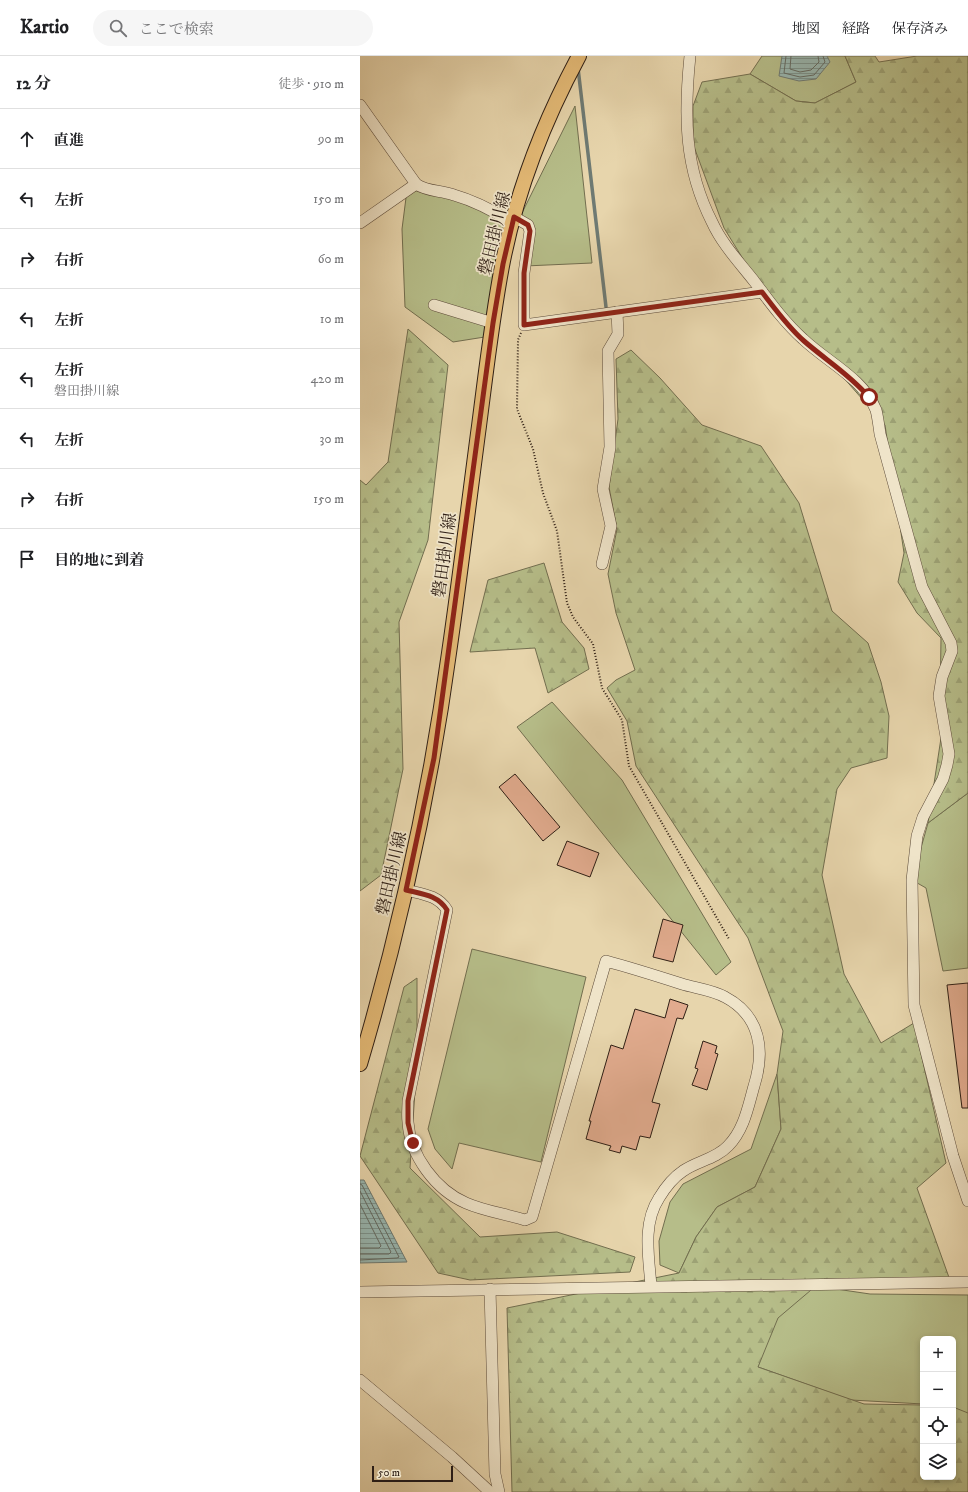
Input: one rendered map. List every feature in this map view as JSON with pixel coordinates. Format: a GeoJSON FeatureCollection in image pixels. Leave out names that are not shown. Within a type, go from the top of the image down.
{"type":"FeatureCollection","features":[{"type":"Feature","properties":{"kind":"main road","name":"磐田掛川線"},"geometry":{"type":"LineString","coordinates":[[360,1064],[381,991],[406,890],[434,758],[493,323],[503,264],[513,220],[529,171],[546,128],[579,56]]}},
{"type":"Feature","properties":{"kind":"street"},"geometry":{"type":"LineString","coordinates":[[690,56],[686,92],[687,140],[693,172],[711,222],[724,244],[788,326],[804,341],[855,381],[869,397],[876,412],[880,434],[922,587],[951,643],[952,651],[942,677],[939,696],[949,754],[943,779],[923,817],[917,836],[912,880],[914,1005],[953,1156],[968,1201]]}},
{"type":"Feature","properties":{"kind":"street"},"geometry":{"type":"LineString","coordinates":[[360,105],[416,184],[430,191],[453,194],[528,225],[530,231],[524,273],[524,325],[762,292]]}},
{"type":"Feature","properties":{"kind":"street"},"geometry":{"type":"LineString","coordinates":[[360,223],[416,184]]}},
{"type":"Feature","properties":{"kind":"street"},"geometry":{"type":"LineString","coordinates":[[434,305],[493,323]]}},
{"type":"Feature","properties":{"kind":"street"},"geometry":{"type":"LineString","coordinates":[[602,564],[611,526],[604,489],[610,447],[608,350],[618,334],[617,312]]}},
{"type":"Feature","properties":{"kind":"street"},"geometry":{"type":"LineString","coordinates":[[406,890],[433,896],[443,903],[447,910],[408,1101],[408,1123],[413,1143],[429,1173],[440,1186],[467,1203],[525,1220],[532,1217],[606,961],[725,997],[744,1012],[752,1023],[760,1044],[759,1070],[742,1126],[728,1147],[684,1171],[671,1182],[658,1198],[651,1214],[647,1237],[650,1286]]}},
{"type":"Feature","properties":{"kind":"street"},"geometry":{"type":"LineString","coordinates":[[360,1292],[650,1286],[968,1282]]}},
{"type":"Feature","properties":{"kind":"street"},"geometry":{"type":"LineString","coordinates":[[490,1289],[495,1474],[499,1492]]}},
{"type":"Feature","properties":{"kind":"street"},"geometry":{"type":"LineString","coordinates":[[360,1380],[452,1457],[490,1492]]}},
{"type":"Feature","properties":{"kind":"path"},"geometry":{"type":"LineString","coordinates":[[524,325],[518,340],[517,409],[533,449],[543,493],[557,531],[567,603],[573,617],[593,644],[602,688],[622,720],[629,766],[729,939]]}},
{"type":"Feature","properties":{"kind":"green space"},"geometry":{"type":"Polygon","coordinates":[[[762,56],[845,56],[856,82],[815,103],[796,101],[750,74],[762,56]]]}},
{"type":"Feature","properties":{"kind":"green space"},"geometry":{"type":"Polygon","coordinates":[[[845,56],[875,56],[879,62],[917,56],[968,56],[968,793],[928,823],[943,725],[940,706],[941,638],[917,613],[898,582],[904,553],[885,425],[828,360],[772,306],[724,228],[693,144],[693,106],[702,82],[750,74],[796,101],[815,103],[856,82],[845,56]]]}},
{"type":"Feature","properties":{"kind":"green space"},"geometry":{"type":"Polygon","coordinates":[[[575,106],[592,263],[525,266],[530,231],[519,219],[575,106]]]}},
{"type":"Feature","properties":{"kind":"green space"},"geometry":{"type":"Polygon","coordinates":[[[407,190],[453,194],[513,223],[491,336],[453,342],[405,307],[402,229],[407,190]]]}},
{"type":"Feature","properties":{"kind":"green space"},"geometry":{"type":"Polygon","coordinates":[[[408,329],[448,365],[428,540],[399,622],[403,769],[381,875],[360,891],[360,480],[366,485],[388,462],[408,329]]]}},
{"type":"Feature","properties":{"kind":"green space"},"geometry":{"type":"Polygon","coordinates":[[[631,350],[660,378],[702,425],[761,446],[799,503],[832,611],[868,643],[881,682],[889,716],[887,758],[851,768],[837,789],[822,875],[844,974],[881,1043],[914,1023],[946,1163],[917,1188],[951,1283],[824,1279],[778,1318],[758,1367],[864,1404],[920,1405],[920,1480],[956,1480],[956,1408],[968,1413],[968,1492],[512,1492],[507,1308],[679,1273],[696,1237],[717,1207],[755,1187],[781,1129],[777,1074],[783,1031],[748,938],[636,766],[627,721],[607,688],[616,680],[635,670],[616,613],[608,574],[617,529],[609,487],[618,419],[616,359],[631,350]]]}},
{"type":"Feature","properties":{"kind":"green space"},"geometry":{"type":"Polygon","coordinates":[[[544,563],[562,622],[584,648],[589,669],[548,693],[535,648],[470,652],[488,580],[544,563]]]}},
{"type":"Feature","properties":{"kind":"green space"},"geometry":{"type":"Polygon","coordinates":[[[552,702],[622,780],[731,962],[716,975],[517,727],[552,702]]]}},
{"type":"Feature","properties":{"kind":"green space"},"geometry":{"type":"Polygon","coordinates":[[[968,793],[968,968],[943,971],[926,888],[912,880],[928,823],[968,793]]]}},
{"type":"Feature","properties":{"kind":"green space"},"geometry":{"type":"Polygon","coordinates":[[[472,949],[586,977],[541,1162],[459,1143],[452,1169],[435,1149],[428,1129],[472,949]]]}},
{"type":"Feature","properties":{"kind":"green space"},"geometry":{"type":"Polygon","coordinates":[[[417,978],[417,1059],[410,1168],[480,1237],[557,1232],[635,1257],[630,1272],[470,1280],[438,1273],[360,1156],[404,987],[417,978]]]}},
{"type":"Feature","properties":{"kind":"green space"},"geometry":{"type":"Polygon","coordinates":[[[777,1074],[781,1129],[755,1187],[717,1207],[696,1237],[679,1273],[660,1265],[659,1241],[670,1202],[683,1184],[751,1149],[777,1074]]]}},
{"type":"Feature","properties":{"kind":"green space"},"geometry":{"type":"Polygon","coordinates":[[[809,1285],[870,1294],[968,1295],[968,1415],[956,1412],[956,1336],[920,1336],[920,1404],[851,1400],[758,1367],[769,1320],[809,1285]]]}},
{"type":"Feature","properties":{"kind":"water"},"geometry":{"type":"Polygon","coordinates":[[[782,56],[827,56],[830,62],[816,79],[799,81],[779,76],[782,56]]]}},
{"type":"Feature","properties":{"kind":"water"},"geometry":{"type":"Polygon","coordinates":[[[360,1180],[364,1180],[407,1262],[360,1263],[360,1180]]]}},
{"type":"Feature","properties":{"kind":"building"},"geometry":{"type":"Polygon","coordinates":[[[515,774],[560,827],[543,841],[499,787],[515,774]]]}},
{"type":"Feature","properties":{"kind":"building"},"geometry":{"type":"Polygon","coordinates":[[[567,841],[599,853],[590,877],[557,865],[567,841]]]}},
{"type":"Feature","properties":{"kind":"building"},"geometry":{"type":"Polygon","coordinates":[[[663,919],[683,925],[673,962],[653,957],[663,919]]]}},
{"type":"Feature","properties":{"kind":"building"},"geometry":{"type":"Polygon","coordinates":[[[968,983],[968,1108],[962,1108],[947,985],[968,983]]]}},
{"type":"Feature","properties":{"kind":"building"},"geometry":{"type":"Polygon","coordinates":[[[670,999],[688,1005],[683,1019],[677,1018],[652,1102],[660,1104],[650,1138],[640,1136],[636,1150],[622,1146],[620,1153],[609,1150],[611,1146],[586,1139],[591,1121],[589,1121],[611,1045],[623,1049],[635,1009],[665,1018],[670,999]]]}},
{"type":"Feature","properties":{"kind":"building"},"geometry":{"type":"Polygon","coordinates":[[[703,1041],[717,1046],[715,1053],[718,1054],[707,1090],[692,1085],[698,1069],[695,1068],[703,1041]]]}},
{"type":"Feature","properties":{"kind":"waterway"},"geometry":{"type":"LineString","coordinates":[[578,68],[606,307]]}},
{"type":"Feature","properties":{"kind":"route"},"geometry":{"type":"LineString","coordinates":[[413,1143],[408,1123],[408,1101],[447,910],[443,903],[433,896],[406,890],[434,758],[493,323],[503,264],[514,217],[528,225],[530,231],[524,273],[524,325],[762,292],[788,326],[804,341],[855,381],[869,397]]}}]}
